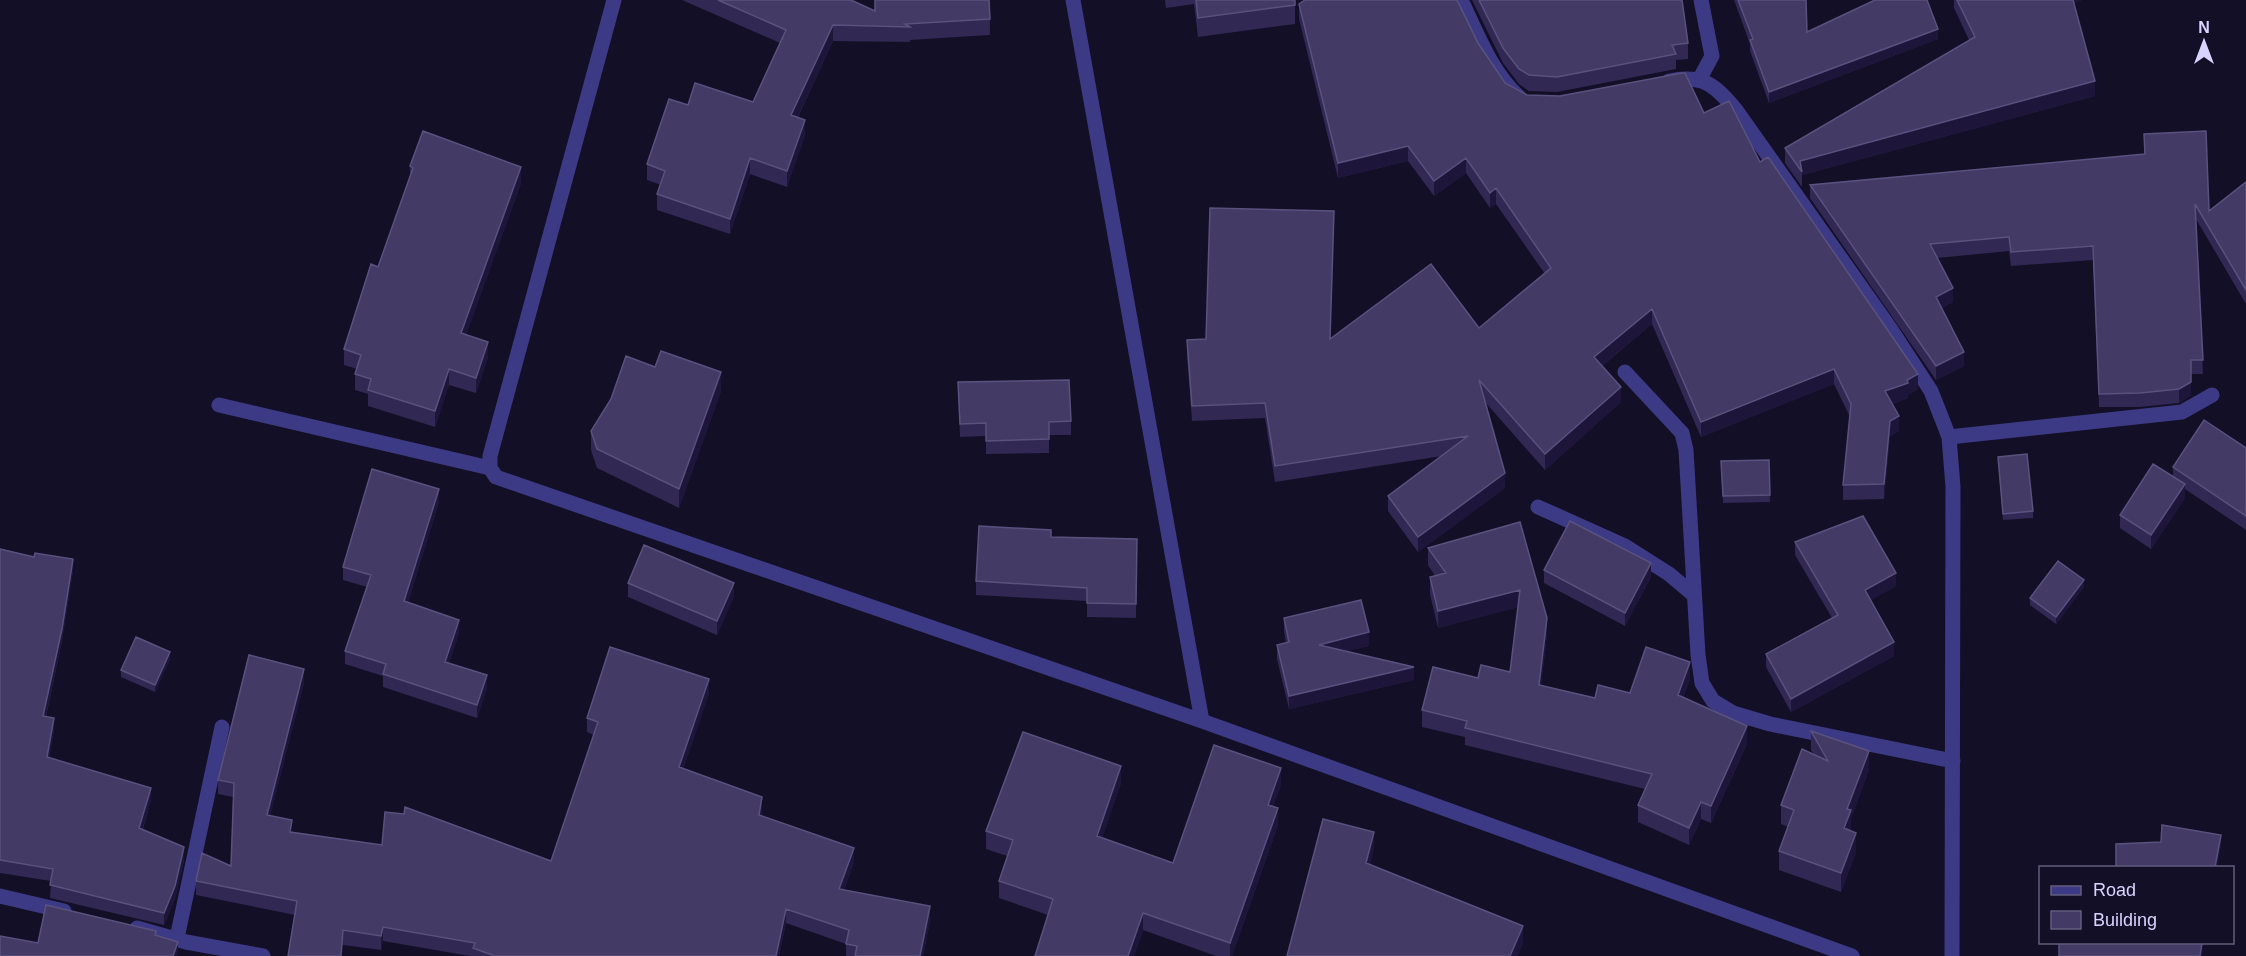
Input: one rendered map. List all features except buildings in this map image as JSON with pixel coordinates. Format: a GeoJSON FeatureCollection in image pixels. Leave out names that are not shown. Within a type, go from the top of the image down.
{"type":"FeatureCollection","features":[{"type":"Feature","properties":{"kind":"street"},"geometry":{"type":"LineString","coordinates":[[614,0],[490,456],[490,468],[496,477],[1202,721],[1852,956]]}},
{"type":"Feature","properties":{"kind":"street"},"geometry":{"type":"LineString","coordinates":[[1073,0],[1202,721]]}},
{"type":"Feature","properties":{"kind":"street"},"geometry":{"type":"LineString","coordinates":[[1461,0],[1486,54],[1509,89],[1520,98],[1537,103]]}},
{"type":"Feature","properties":{"kind":"street"},"geometry":{"type":"LineString","coordinates":[[1699,80],[1712,56],[1701,0]]}},
{"type":"Feature","properties":{"kind":"street"},"geometry":{"type":"LineString","coordinates":[[1659,82],[1682,78],[1699,80],[1716,87],[1736,110],[1890,328],[1931,391],[1949,437],[1953,487],[1952,956]]}},
{"type":"Feature","properties":{"kind":"street"},"geometry":{"type":"LineString","coordinates":[[1625,372],[1682,433],[1686,450],[1694,595],[1702,682],[1713,701],[1733,713],[1770,724],[1953,761]]}},
{"type":"Feature","properties":{"kind":"street"},"geometry":{"type":"LineString","coordinates":[[1949,437],[2182,412],[2212,394]]}},
{"type":"Feature","properties":{"kind":"street"},"geometry":{"type":"LineString","coordinates":[[219,405],[490,468]]}},
{"type":"Feature","properties":{"kind":"street"},"geometry":{"type":"LineString","coordinates":[[1538,507],[1625,546],[1669,574],[1694,595]]}},
{"type":"Feature","properties":{"kind":"street"},"geometry":{"type":"LineString","coordinates":[[182,945],[222,727]]}},
{"type":"Feature","properties":{"kind":"street"},"geometry":{"type":"LineString","coordinates":[[0,896],[78,914]]}},
{"type":"Feature","properties":{"kind":"street"},"geometry":{"type":"LineString","coordinates":[[122,925],[182,945],[263,956]]}}]}
